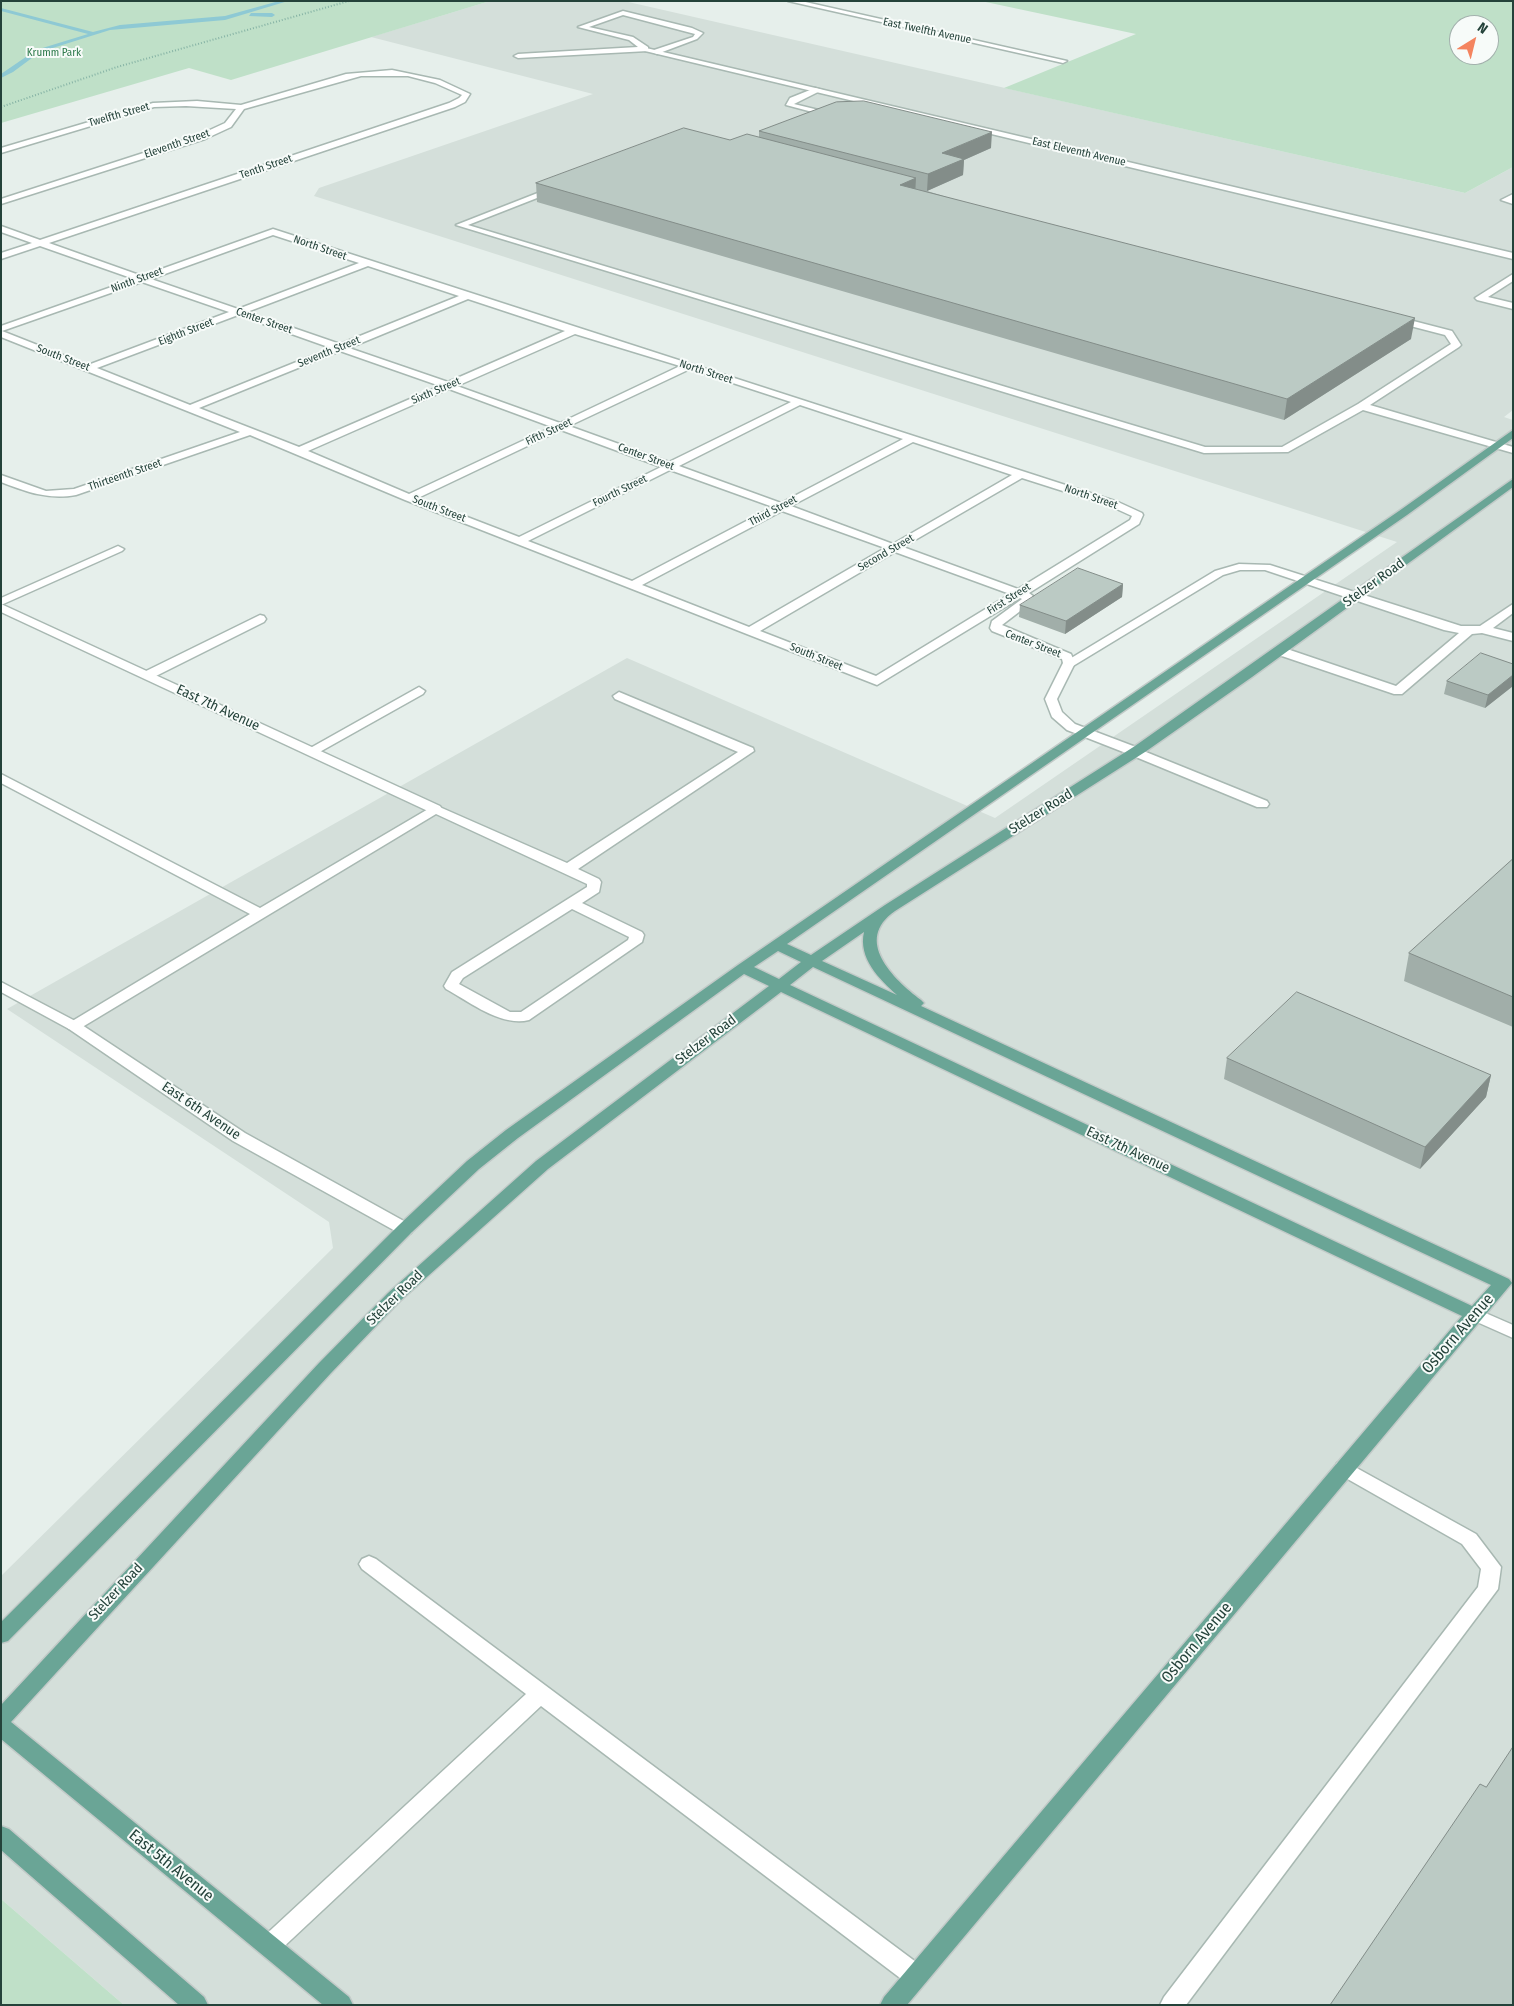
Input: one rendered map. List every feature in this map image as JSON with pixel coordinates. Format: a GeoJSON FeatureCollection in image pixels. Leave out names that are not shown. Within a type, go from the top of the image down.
{"type":"FeatureCollection","features":[{"type":"Feature","properties":{"kind":"main road"},"geometry":{"type":"LineString","coordinates":[[1,1635],[405,1229],[473,1165],[512,1134],[743,968],[1403,513],[1513,433]]}},
{"type":"Feature","properties":{"kind":"main road","name":"Stelzer Road"},"geometry":{"type":"LineString","coordinates":[[1,1719],[325,1368],[394,1297],[542,1164],[779,984],[890,908],[1136,752],[1280,651],[1513,482]]}},
{"type":"Feature","properties":{"kind":"main road"},"geometry":{"type":"LineString","coordinates":[[890,908],[876,922],[870,933],[868,947],[874,960],[894,985],[910,999],[984,1042]]}},
{"type":"Feature","properties":{"kind":"main road"},"geometry":{"type":"LineString","coordinates":[[777,945],[1508,1285]]}},
{"type":"Feature","properties":{"kind":"main road","name":"East 7th Avenue"},"geometry":{"type":"LineString","coordinates":[[743,968],[1474,1314]]}},
{"type":"Feature","properties":{"kind":"main road","name":"Osborn Avenue"},"geometry":{"type":"LineString","coordinates":[[895,2004],[916,1976],[1474,1314],[1508,1285]]}},
{"type":"Feature","properties":{"kind":"main road","name":"East 5th Avenue"},"geometry":{"type":"LineString","coordinates":[[1,1726],[341,2005]]}},
{"type":"Feature","properties":{"kind":"main road"},"geometry":{"type":"LineString","coordinates":[[1,1836],[196,2005]]}},
{"type":"Feature","properties":{"kind":"street","name":"East Twelfth Avenue"},"geometry":{"type":"LineString","coordinates":[[791,1],[1063,61]]}},
{"type":"Feature","properties":{"kind":"street"},"geometry":{"type":"LineString","coordinates":[[645,49],[631,38],[581,27],[623,13],[690,29],[699,33],[695,38],[657,52]]}},
{"type":"Feature","properties":{"kind":"street","name":"East Eleventh Avenue"},"geometry":{"type":"LineString","coordinates":[[645,49],[1513,256]]}},
{"type":"Feature","properties":{"kind":"street"},"geometry":{"type":"LineString","coordinates":[[518,56],[645,49]]}},
{"type":"Feature","properties":{"kind":"street","name":"Tenth Street"},"geometry":{"type":"LineString","coordinates":[[1,256],[452,105],[462,100],[466,94],[450,86],[404,73],[362,72],[241,107]]}},
{"type":"Feature","properties":{"kind":"street"},"geometry":{"type":"LineString","coordinates":[[818,90],[793,100],[790,105],[830,116],[840,116]]}},
{"type":"Feature","properties":{"kind":"street","name":"Twelfth Street"},"geometry":{"type":"LineString","coordinates":[[1,151],[152,105],[178,102],[241,107]]}},
{"type":"Feature","properties":{"kind":"street"},"geometry":{"type":"LineString","coordinates":[[872,111],[886,106]]}},
{"type":"Feature","properties":{"kind":"street","name":"Eleventh Street"},"geometry":{"type":"LineString","coordinates":[[1,202],[202,137],[228,124],[241,107]]}},
{"type":"Feature","properties":{"kind":"street"},"geometry":{"type":"LineString","coordinates":[[570,183],[460,225],[1204,450],[1284,450],[1362,406],[1456,345],[1448,333],[1382,315]]}},
{"type":"Feature","properties":{"kind":"street"},"geometry":{"type":"LineString","coordinates":[[1513,196],[1505,200],[1513,202]]}},
{"type":"Feature","properties":{"kind":"street","name":"Center Street"},"geometry":{"type":"LineString","coordinates":[[1,229],[448,386],[1027,596],[1028,600],[996,624],[996,628],[1067,657],[1069,663],[1051,699],[1056,714],[1071,727],[1262,804]]}},
{"type":"Feature","properties":{"kind":"street","name":"North Street"},"geometry":{"type":"LineString","coordinates":[[273,232],[574,331],[913,438],[1114,504],[1138,515]]}},
{"type":"Feature","properties":{"kind":"street","name":"Ninth Street"},"geometry":{"type":"LineString","coordinates":[[1,329],[273,232]]}},
{"type":"Feature","properties":{"kind":"street","name":"Eighth Street"},"geometry":{"type":"LineString","coordinates":[[89,368],[366,264]]}},
{"type":"Feature","properties":{"kind":"street"},"geometry":{"type":"LineString","coordinates":[[1513,277],[1480,298],[1513,306]]}},
{"type":"Feature","properties":{"kind":"street","name":"Seventh Street"},"geometry":{"type":"LineString","coordinates":[[191,408],[468,296]]}},
{"type":"Feature","properties":{"kind":"street","name":"Sixth Street"},"geometry":{"type":"LineString","coordinates":[[299,451],[574,331]]}},
{"type":"Feature","properties":{"kind":"street","name":"South Street"},"geometry":{"type":"LineString","coordinates":[[1,334],[299,451],[409,498],[521,540],[877,681]]}},
{"type":"Feature","properties":{"kind":"street","name":"Fifth Street"},"geometry":{"type":"LineString","coordinates":[[409,498],[689,366]]}},
{"type":"Feature","properties":{"kind":"street","name":"Fourth Street"},"geometry":{"type":"LineString","coordinates":[[521,540],[799,402]]}},
{"type":"Feature","properties":{"kind":"street"},"geometry":{"type":"LineString","coordinates":[[1362,406],[1513,450]]}},
{"type":"Feature","properties":{"kind":"street","name":"Thirteenth Street"},"geometry":{"type":"LineString","coordinates":[[1,478],[45,495],[61,495],[76,492],[249,432]]}},
{"type":"Feature","properties":{"kind":"street","name":"Third Street"},"geometry":{"type":"LineString","coordinates":[[633,585],[913,438]]}},
{"type":"Feature","properties":{"kind":"street","name":"Second Street"},"geometry":{"type":"LineString","coordinates":[[751,631],[1021,474]]}},
{"type":"Feature","properties":{"kind":"street","name":"First Street"},"geometry":{"type":"LineString","coordinates":[[877,681],[1135,522],[1138,515]]}},
{"type":"Feature","properties":{"kind":"street"},"geometry":{"type":"LineString","coordinates":[[1,602],[118,549]]}},
{"type":"Feature","properties":{"kind":"street"},"geometry":{"type":"LineString","coordinates":[[1069,663],[1219,573],[1239,567],[1266,567],[1448,627],[1468,631],[1485,630],[1513,637]]}},
{"type":"Feature","properties":{"kind":"street","name":"East 7th Avenue"},"geometry":{"type":"LineString","coordinates":[[1,607],[594,882],[594,889],[572,903]]}},
{"type":"Feature","properties":{"kind":"street"},"geometry":{"type":"LineString","coordinates":[[1485,630],[1513,607]]}},
{"type":"Feature","properties":{"kind":"street"},"geometry":{"type":"LineString","coordinates":[[148,675],[260,619]]}},
{"type":"Feature","properties":{"kind":"street"},"geometry":{"type":"LineString","coordinates":[[1280,651],[1398,691],[1468,631]]}},
{"type":"Feature","properties":{"kind":"street"},"geometry":{"type":"LineString","coordinates":[[311,751],[419,690]]}},
{"type":"Feature","properties":{"kind":"street"},"geometry":{"type":"LineString","coordinates":[[568,869],[748,751],[620,696]]}},
{"type":"Feature","properties":{"kind":"street"},"geometry":{"type":"LineString","coordinates":[[1,778],[260,914]]}},
{"type":"Feature","properties":{"kind":"street"},"geometry":{"type":"LineString","coordinates":[[74,1026],[435,809]]}},
{"type":"Feature","properties":{"kind":"street"},"geometry":{"type":"LineString","coordinates":[[572,903],[637,935],[635,942],[524,1017],[507,1016],[451,986],[457,975],[572,903]]}},
{"type":"Feature","properties":{"kind":"street","name":"East 6th Avenue"},"geometry":{"type":"LineString","coordinates":[[1,986],[74,1026],[239,1137],[405,1229]]}},
{"type":"Feature","properties":{"kind":"street","name":"East 7th Avenue"},"geometry":{"type":"LineString","coordinates":[[1474,1314],[1513,1332]]}},
{"type":"Feature","properties":{"kind":"street"},"geometry":{"type":"LineString","coordinates":[[1172,2005],[1488,1589],[1491,1566],[1469,1539],[1344,1468]]}},
{"type":"Feature","properties":{"kind":"street"},"geometry":{"type":"LineString","coordinates":[[369,1564],[916,1976]]}},
{"type":"Feature","properties":{"kind":"street"},"geometry":{"type":"LineString","coordinates":[[269,1946],[541,1693]]}},
{"type":"Feature","properties":{"kind":"path"},"geometry":{"type":"LineString","coordinates":[[1,107],[117,66],[349,1]]}},
{"type":"Feature","properties":{"kind":"shaded area"},"geometry":{"type":"Polygon","coordinates":[[[490,1],[624,1],[1465,193],[1513,167],[1513,410],[1504,417],[1513,420],[1513,2005],[124,2005],[1,1899],[1,1576],[333,1248],[329,1222],[7,1009],[627,658],[995,818],[1397,542],[314,196],[319,188],[593,94],[371,37],[490,1]]]}},
{"type":"Feature","properties":{"kind":"green space","name":"Krumm Park"},"geometry":{"type":"Polygon","coordinates":[[[1,1],[490,1],[231,80],[189,68],[1,123],[1,1]]]}},
{"type":"Feature","properties":{"kind":"green space"},"geometry":{"type":"Polygon","coordinates":[[[981,1],[1513,1],[1513,167],[1465,193],[1004,88],[1136,34],[981,1]]]}},
{"type":"Feature","properties":{"kind":"green space"},"geometry":{"type":"Polygon","coordinates":[[[1,1899],[124,2005],[1,2005],[1,1899]]]}},
{"type":"Feature","properties":{"kind":"building"},"geometry":{"type":"Polygon","coordinates":[[[864,101],[992,132],[942,153],[964,159],[928,174],[759,131],[836,102],[864,101]]]}},
{"type":"Feature","properties":{"kind":"building"},"geometry":{"type":"Polygon","coordinates":[[[684,128],[730,140],[747,134],[916,178],[900,185],[1415,318],[1287,399],[536,183],[684,128]]]}},
{"type":"Feature","properties":{"kind":"building"},"geometry":{"type":"Polygon","coordinates":[[[1078,568],[1123,584],[1066,621],[1020,605],[1078,568]]]}},
{"type":"Feature","properties":{"kind":"building"},"geometry":{"type":"Polygon","coordinates":[[[1481,653],[1513,664],[1513,675],[1488,695],[1447,681],[1481,653]]]}},
{"type":"Feature","properties":{"kind":"building"},"geometry":{"type":"Polygon","coordinates":[[[1513,859],[1513,997],[1409,953],[1513,859]]]}},
{"type":"Feature","properties":{"kind":"building"},"geometry":{"type":"Polygon","coordinates":[[[1297,992],[1491,1075],[1425,1147],[1227,1058],[1297,992]]]}},
{"type":"Feature","properties":{"kind":"building"},"geometry":{"type":"Polygon","coordinates":[[[1513,1747],[1513,2005],[1330,2005],[1480,1784],[1486,1787],[1513,1747]]]}},
{"type":"Feature","properties":{"kind":"waterway"},"geometry":{"type":"LineString","coordinates":[[1,76],[38,51],[109,29],[225,18],[286,1]]}},
{"type":"Feature","properties":{"kind":"waterway"},"geometry":{"type":"LineString","coordinates":[[1,9],[91,33]]}},
{"type":"Feature","properties":{"kind":"waterway"},"geometry":{"type":"LineString","coordinates":[[251,15],[272,15]]}}]}
